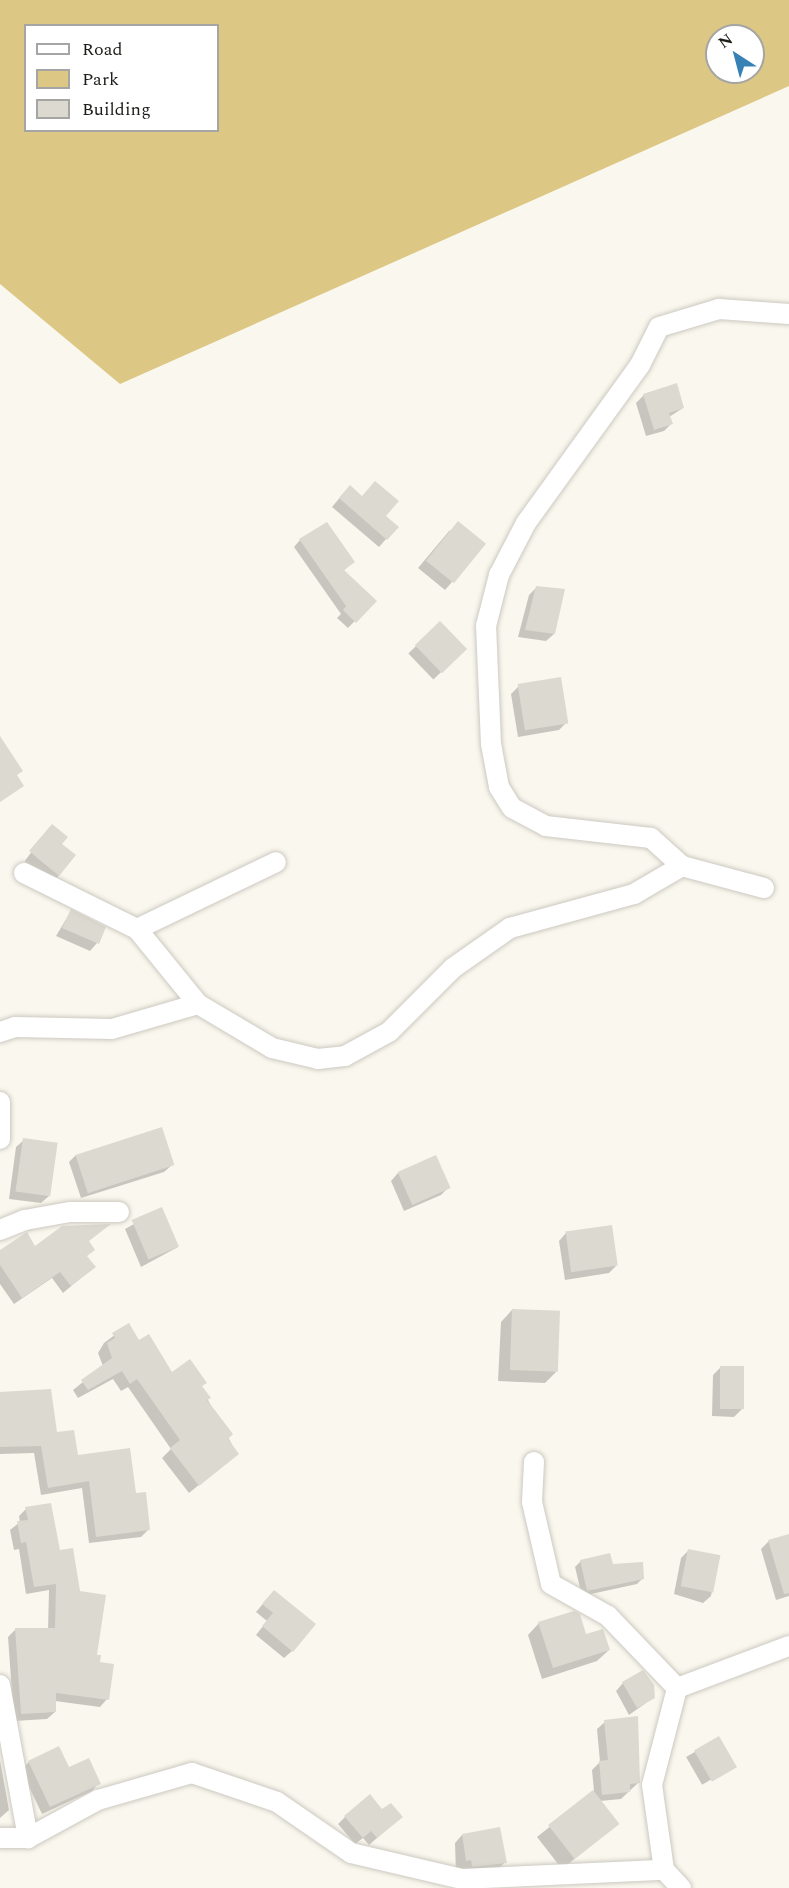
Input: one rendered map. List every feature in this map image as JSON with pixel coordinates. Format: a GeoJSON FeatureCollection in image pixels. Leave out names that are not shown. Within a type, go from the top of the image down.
{"type":"FeatureCollection","features":[{"type":"Feature","properties":{"kind":"street"},"geometry":{"type":"LineString","coordinates":[[765,888],[682,866],[651,838],[546,826],[512,808],[499,787],[491,744],[486,626],[499,576],[526,523],[640,365],[659,327],[719,309],[789,314]]}},
{"type":"Feature","properties":{"kind":"street"},"geometry":{"type":"LineString","coordinates":[[137,929],[276,862]]}},
{"type":"Feature","properties":{"kind":"street"},"geometry":{"type":"LineString","coordinates":[[24,873],[137,929],[198,1004],[272,1048],[318,1059],[345,1056],[389,1032],[453,968],[510,928],[634,894],[682,866]]}},
{"type":"Feature","properties":{"kind":"street"},"geometry":{"type":"LineString","coordinates":[[0,1032],[15,1027],[112,1029],[198,1004]]}},
{"type":"Feature","properties":{"kind":"street"},"geometry":{"type":"LineString","coordinates":[[0,1102],[0,1139]]}},
{"type":"Feature","properties":{"kind":"street"},"geometry":{"type":"LineString","coordinates":[[0,1230],[25,1220],[70,1212],[119,1212]]}},
{"type":"Feature","properties":{"kind":"street"},"geometry":{"type":"LineString","coordinates":[[534,1462],[532,1502],[551,1584],[608,1616],[677,1688]]}},
{"type":"Feature","properties":{"kind":"street"},"geometry":{"type":"LineString","coordinates":[[677,1688],[789,1646]]}},
{"type":"Feature","properties":{"kind":"street"},"geometry":{"type":"LineString","coordinates":[[0,1685],[28,1838]]}},
{"type":"Feature","properties":{"kind":"street"},"geometry":{"type":"LineString","coordinates":[[677,1688],[652,1785],[664,1870],[681,1888]]}},
{"type":"Feature","properties":{"kind":"street"},"geometry":{"type":"LineString","coordinates":[[0,1838],[28,1838],[98,1800],[192,1773],[276,1802],[351,1853],[462,1879],[664,1870]]}},
{"type":"Feature","properties":{"kind":"green space"},"geometry":{"type":"Polygon","coordinates":[[[0,0],[789,0],[789,86],[120,384],[0,284],[0,0]]]}},
{"type":"Feature","properties":{"kind":"building"},"geometry":{"type":"Polygon","coordinates":[[[677,383],[684,408],[669,413],[673,424],[654,430],[643,394],[677,383]]]}},
{"type":"Feature","properties":{"kind":"building"},"geometry":{"type":"Polygon","coordinates":[[[375,481],[399,501],[386,516],[399,527],[387,540],[339,498],[350,485],[362,496],[375,481]]]}},
{"type":"Feature","properties":{"kind":"building"},"geometry":{"type":"Polygon","coordinates":[[[458,521],[486,544],[454,583],[426,561],[458,521]]]}},
{"type":"Feature","properties":{"kind":"building"},"geometry":{"type":"Polygon","coordinates":[[[327,522],[355,562],[344,570],[377,601],[356,623],[343,610],[346,606],[299,539],[327,522]]]}},
{"type":"Feature","properties":{"kind":"building"},"geometry":{"type":"Polygon","coordinates":[[[536,586],[565,589],[555,634],[525,630],[536,586]]]}},
{"type":"Feature","properties":{"kind":"building"},"geometry":{"type":"Polygon","coordinates":[[[440,621],[467,649],[442,673],[415,645],[440,621]]]}},
{"type":"Feature","properties":{"kind":"building"},"geometry":{"type":"Polygon","coordinates":[[[561,677],[568,723],[525,730],[518,684],[561,677]]]}},
{"type":"Feature","properties":{"kind":"building"},"geometry":{"type":"Polygon","coordinates":[[[0,736],[23,771],[17,775],[24,786],[0,802],[0,736]]]}},
{"type":"Feature","properties":{"kind":"building"},"geometry":{"type":"Polygon","coordinates":[[[52,824],[68,837],[62,844],[76,855],[59,876],[29,851],[52,824]]]}},
{"type":"Feature","properties":{"kind":"building"},"geometry":{"type":"Polygon","coordinates":[[[71,909],[106,927],[99,944],[62,928],[71,909]]]}},
{"type":"Feature","properties":{"kind":"building"},"geometry":{"type":"Polygon","coordinates":[[[162,1127],[174,1165],[88,1193],[75,1155],[162,1127]]]}},
{"type":"Feature","properties":{"kind":"building"},"geometry":{"type":"Polygon","coordinates":[[[23,1138],[58,1143],[50,1196],[15,1191],[23,1138]]]}},
{"type":"Feature","properties":{"kind":"building"},"geometry":{"type":"Polygon","coordinates":[[[436,1155],[451,1188],[412,1205],[398,1172],[436,1155]]]}},
{"type":"Feature","properties":{"kind":"building"},"geometry":{"type":"Polygon","coordinates":[[[162,1207],[179,1247],[148,1259],[132,1220],[162,1207]]]}},
{"type":"Feature","properties":{"kind":"building"},"geometry":{"type":"Polygon","coordinates":[[[111,1224],[89,1241],[95,1250],[87,1256],[96,1267],[71,1286],[60,1272],[22,1298],[0,1265],[0,1250],[27,1232],[35,1246],[62,1226],[111,1224]]]}},
{"type":"Feature","properties":{"kind":"building"},"geometry":{"type":"Polygon","coordinates":[[[612,1225],[618,1266],[571,1272],[565,1232],[612,1225]]]}},
{"type":"Feature","properties":{"kind":"building"},"geometry":{"type":"Polygon","coordinates":[[[512,1309],[560,1311],[558,1372],[510,1370],[512,1309]]]}},
{"type":"Feature","properties":{"kind":"building"},"geometry":{"type":"Polygon","coordinates":[[[129,1323],[139,1340],[149,1334],[172,1372],[190,1359],[207,1383],[202,1386],[211,1398],[207,1400],[233,1434],[228,1439],[239,1454],[199,1486],[170,1448],[180,1440],[137,1379],[130,1384],[122,1371],[88,1390],[81,1380],[112,1358],[107,1343],[115,1338],[112,1333],[129,1323]]]}},
{"type":"Feature","properties":{"kind":"building"},"geometry":{"type":"Polygon","coordinates":[[[720,1366],[744,1366],[744,1409],[720,1409],[720,1366]]]}},
{"type":"Feature","properties":{"kind":"building"},"geometry":{"type":"Polygon","coordinates":[[[51,1389],[57,1432],[74,1430],[78,1455],[130,1448],[136,1493],[146,1492],[150,1530],[96,1537],[89,1481],[48,1488],[41,1446],[0,1447],[0,1392],[51,1389]]]}},
{"type":"Feature","properties":{"kind":"building"},"geometry":{"type":"Polygon","coordinates":[[[51,1503],[60,1550],[73,1548],[80,1591],[106,1595],[97,1655],[101,1655],[100,1662],[114,1664],[109,1700],[56,1693],[56,1712],[21,1714],[15,1628],[55,1628],[56,1584],[34,1587],[26,1542],[21,1543],[17,1521],[28,1520],[25,1507],[51,1503]]]}},
{"type":"Feature","properties":{"kind":"building"},"geometry":{"type":"Polygon","coordinates":[[[789,1534],[789,1593],[784,1594],[768,1540],[789,1534]]]}},
{"type":"Feature","properties":{"kind":"building"},"geometry":{"type":"Polygon","coordinates":[[[688,1549],[720,1555],[713,1593],[681,1586],[688,1549]]]}},
{"type":"Feature","properties":{"kind":"building"},"geometry":{"type":"Polygon","coordinates":[[[610,1553],[613,1564],[643,1562],[644,1579],[587,1591],[580,1560],[610,1553]]]}},
{"type":"Feature","properties":{"kind":"building"},"geometry":{"type":"Polygon","coordinates":[[[274,1590],[316,1624],[293,1652],[262,1626],[273,1613],[262,1604],[274,1590]]]}},
{"type":"Feature","properties":{"kind":"building"},"geometry":{"type":"Polygon","coordinates":[[[574,1611],[580,1614],[586,1634],[603,1629],[610,1650],[553,1668],[538,1622],[574,1611]]]}},
{"type":"Feature","properties":{"kind":"building"},"geometry":{"type":"Polygon","coordinates":[[[643,1670],[654,1685],[655,1698],[637,1708],[622,1682],[643,1670]]]}},
{"type":"Feature","properties":{"kind":"building"},"geometry":{"type":"Polygon","coordinates":[[[638,1716],[640,1783],[630,1784],[630,1792],[602,1795],[599,1761],[608,1760],[604,1720],[638,1716]]]}},
{"type":"Feature","properties":{"kind":"building"},"geometry":{"type":"Polygon","coordinates":[[[719,1736],[737,1767],[712,1782],[694,1750],[719,1736]]]}},
{"type":"Feature","properties":{"kind":"building"},"geometry":{"type":"Polygon","coordinates":[[[59,1746],[69,1767],[89,1758],[101,1784],[50,1807],[28,1761],[59,1746]]]}},
{"type":"Feature","properties":{"kind":"building"},"geometry":{"type":"Polygon","coordinates":[[[593,1790],[619,1824],[575,1859],[548,1825],[593,1790]]]}},
{"type":"Feature","properties":{"kind":"building"},"geometry":{"type":"Polygon","coordinates":[[[370,1794],[382,1809],[391,1803],[403,1817],[377,1838],[371,1831],[363,1838],[344,1816],[370,1794]]]}},
{"type":"Feature","properties":{"kind":"building"},"geometry":{"type":"Polygon","coordinates":[[[500,1827],[507,1863],[472,1867],[471,1860],[466,1861],[462,1834],[500,1827]]]}}]}
